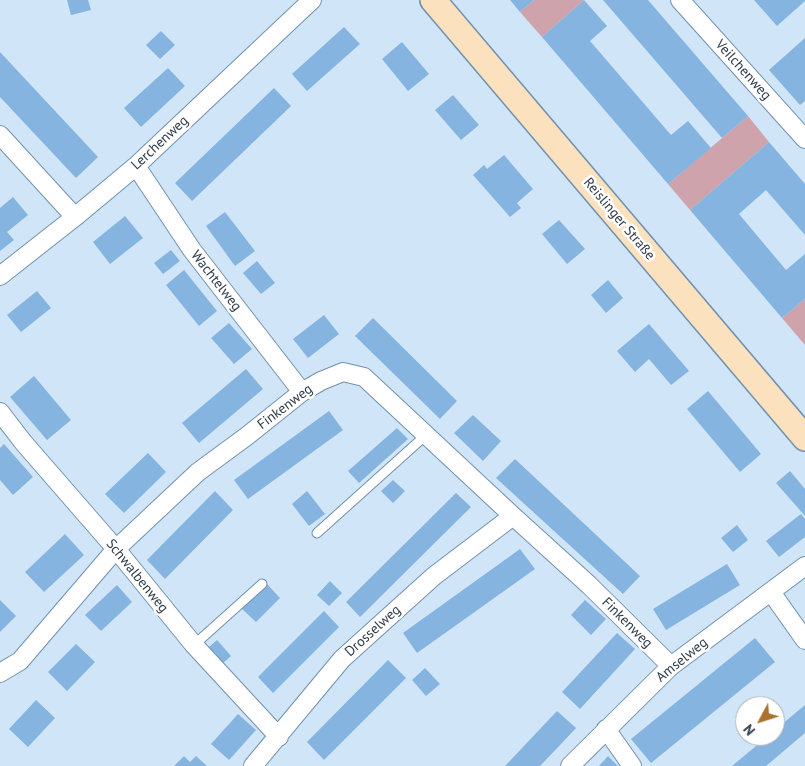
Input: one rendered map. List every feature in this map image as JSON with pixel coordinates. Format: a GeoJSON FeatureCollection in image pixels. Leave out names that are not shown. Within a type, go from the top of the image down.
{"type":"FeatureCollection","features":[{"type":"Feature","properties":{"kind":"street","name":"Lerchenweg"},"geometry":{"type":"LineString","coordinates":[[0,276],[136,166],[312,0]]}},
{"type":"Feature","properties":{"kind":"street","name":"Reislinger Straße"},"geometry":{"type":"LineString","coordinates":[[433,0],[805,438]]}},
{"type":"Feature","properties":{"kind":"street","name":"Veilchenweg"},"geometry":{"type":"LineString","coordinates":[[680,0],[805,140]]}},
{"type":"Feature","properties":{"kind":"street"},"geometry":{"type":"LineString","coordinates":[[0,135],[75,217]]}},
{"type":"Feature","properties":{"kind":"street","name":"Wachtelweg"},"geometry":{"type":"LineString","coordinates":[[136,166],[192,250],[302,392]]}},
{"type":"Feature","properties":{"kind":"street","name":"Finkenweg"},"geometry":{"type":"LineString","coordinates":[[0,674],[20,661],[116,549],[198,472],[302,392],[321,381],[343,372],[364,377],[589,585],[671,666]]}},
{"type":"Feature","properties":{"kind":"street","name":"Schwalbenweg"},"geometry":{"type":"LineString","coordinates":[[0,412],[23,442],[116,549],[194,645],[279,737]]}},
{"type":"Feature","properties":{"kind":"street","name":"Drosselweg"},"geometry":{"type":"LineString","coordinates":[[253,766],[342,660],[434,576],[513,516]]}},
{"type":"Feature","properties":{"kind":"street","name":"Amselweg"},"geometry":{"type":"LineString","coordinates":[[570,766],[671,666],[805,566]]}},
{"type":"Feature","properties":{"kind":"street"},"geometry":{"type":"LineString","coordinates":[[771,592],[805,640]]}},
{"type":"Feature","properties":{"kind":"street"},"geometry":{"type":"LineString","coordinates":[[606,729],[632,766]]}},
{"type":"Feature","properties":{"kind":"lane"},"geometry":{"type":"LineString","coordinates":[[317,533],[426,435]]}},
{"type":"Feature","properties":{"kind":"lane"},"geometry":{"type":"LineString","coordinates":[[194,645],[262,584]]}},
{"type":"Feature","properties":{"kind":"shaded area"},"geometry":{"type":"Polygon","coordinates":[[[534,0],[584,0],[542,37],[520,12],[534,0]]]}},
{"type":"Feature","properties":{"kind":"shaded area"},"geometry":{"type":"Polygon","coordinates":[[[748,116],[769,142],[690,210],[668,184],[748,116]]]}},
{"type":"Feature","properties":{"kind":"shaded area"},"geometry":{"type":"Polygon","coordinates":[[[805,299],[805,345],[782,318],[805,299]]]}},
{"type":"Feature","properties":{"kind":"building"},"geometry":{"type":"Polygon","coordinates":[[[67,0],[88,0],[91,10],[71,15],[67,0]]]}},
{"type":"Feature","properties":{"kind":"building"},"geometry":{"type":"Polygon","coordinates":[[[510,0],[534,0],[520,12],[510,0]]]}},
{"type":"Feature","properties":{"kind":"building"},"geometry":{"type":"Polygon","coordinates":[[[584,0],[607,26],[590,41],[671,135],[688,121],[711,148],[668,184],[542,37],[584,0]]]}},
{"type":"Feature","properties":{"kind":"building"},"geometry":{"type":"Polygon","coordinates":[[[603,0],[648,0],[748,116],[722,138],[603,0]]]}},
{"type":"Feature","properties":{"kind":"building"},"geometry":{"type":"Polygon","coordinates":[[[754,0],[805,0],[805,1],[777,26],[754,0]]]}},
{"type":"Feature","properties":{"kind":"building"},"geometry":{"type":"Polygon","coordinates":[[[344,27],[360,44],[307,91],[292,74],[344,27]]]}},
{"type":"Feature","properties":{"kind":"building"},"geometry":{"type":"Polygon","coordinates":[[[161,31],[175,45],[160,59],[146,45],[161,31]]]}},
{"type":"Feature","properties":{"kind":"building"},"geometry":{"type":"Polygon","coordinates":[[[805,38],[805,101],[800,105],[769,70],[805,38]]]}},
{"type":"Feature","properties":{"kind":"building"},"geometry":{"type":"Polygon","coordinates":[[[402,42],[429,74],[408,91],[382,59],[402,42]]]}},
{"type":"Feature","properties":{"kind":"building"},"geometry":{"type":"Polygon","coordinates":[[[0,52],[98,157],[76,178],[0,97],[0,52]]]}},
{"type":"Feature","properties":{"kind":"building"},"geometry":{"type":"Polygon","coordinates":[[[168,68],[185,86],[141,127],[124,108],[168,68]]]}},
{"type":"Feature","properties":{"kind":"building"},"geometry":{"type":"Polygon","coordinates":[[[274,88],[291,106],[192,201],[175,183],[274,88]]]}},
{"type":"Feature","properties":{"kind":"building"},"geometry":{"type":"Polygon","coordinates":[[[453,95],[479,125],[461,140],[435,110],[453,95]]]}},
{"type":"Feature","properties":{"kind":"building"},"geometry":{"type":"Polygon","coordinates":[[[769,142],[805,184],[805,235],[766,190],[739,214],[786,270],[805,254],[805,299],[782,318],[690,210],[769,142]]]}},
{"type":"Feature","properties":{"kind":"building"},"geometry":{"type":"Polygon","coordinates":[[[504,155],[533,189],[517,203],[521,208],[510,217],[473,175],[484,165],[487,169],[504,155]]]}},
{"type":"Feature","properties":{"kind":"building"},"geometry":{"type":"Polygon","coordinates":[[[13,197],[28,215],[7,232],[14,240],[0,251],[0,208],[13,197]]]}},
{"type":"Feature","properties":{"kind":"building"},"geometry":{"type":"Polygon","coordinates":[[[225,212],[255,251],[235,266],[206,226],[225,212]]]}},
{"type":"Feature","properties":{"kind":"building"},"geometry":{"type":"Polygon","coordinates":[[[125,216],[143,238],[110,264],[93,242],[125,216]]]}},
{"type":"Feature","properties":{"kind":"building"},"geometry":{"type":"Polygon","coordinates":[[[559,220],[585,249],[567,264],[542,234],[559,220]]]}},
{"type":"Feature","properties":{"kind":"building"},"geometry":{"type":"Polygon","coordinates":[[[171,250],[180,261],[163,274],[154,263],[171,250]]]}},
{"type":"Feature","properties":{"kind":"building"},"geometry":{"type":"Polygon","coordinates":[[[257,261],[275,283],[261,294],[243,273],[257,261]]]}},
{"type":"Feature","properties":{"kind":"building"},"geometry":{"type":"Polygon","coordinates":[[[184,270],[217,311],[199,326],[166,285],[184,270]]]}},
{"type":"Feature","properties":{"kind":"building"},"geometry":{"type":"Polygon","coordinates":[[[608,280],[623,298],[606,313],[591,295],[608,280]]]}},
{"type":"Feature","properties":{"kind":"building"},"geometry":{"type":"Polygon","coordinates":[[[37,291],[51,308],[21,332],[7,315],[37,291]]]}},
{"type":"Feature","properties":{"kind":"building"},"geometry":{"type":"Polygon","coordinates":[[[324,315],[339,334],[308,358],[293,339],[324,315]]]}},
{"type":"Feature","properties":{"kind":"building"},"geometry":{"type":"Polygon","coordinates":[[[373,318],[457,401],[440,419],[355,336],[373,318]]]}},
{"type":"Feature","properties":{"kind":"building"},"geometry":{"type":"Polygon","coordinates":[[[229,323],[252,349],[234,364],[211,338],[229,323]]]}},
{"type":"Feature","properties":{"kind":"building"},"geometry":{"type":"Polygon","coordinates":[[[649,324],[689,371],[671,385],[649,359],[635,372],[617,351],[649,324]]]}},
{"type":"Feature","properties":{"kind":"building"},"geometry":{"type":"Polygon","coordinates":[[[246,369],[263,389],[199,443],[182,423],[246,369]]]}},
{"type":"Feature","properties":{"kind":"building"},"geometry":{"type":"Polygon","coordinates":[[[34,376],[71,420],[47,440],[10,397],[34,376]]]}},
{"type":"Feature","properties":{"kind":"building"},"geometry":{"type":"Polygon","coordinates":[[[708,391],[761,454],[740,472],[687,409],[708,391]]]}},
{"type":"Feature","properties":{"kind":"building"},"geometry":{"type":"Polygon","coordinates":[[[329,411],[343,430],[248,499],[234,480],[329,411]]]}},
{"type":"Feature","properties":{"kind":"building"},"geometry":{"type":"Polygon","coordinates":[[[473,415],[501,441],[483,461],[454,433],[473,415]]]}},
{"type":"Feature","properties":{"kind":"building"},"geometry":{"type":"Polygon","coordinates":[[[397,428],[408,439],[359,483],[348,471],[397,428]]]}},
{"type":"Feature","properties":{"kind":"building"},"geometry":{"type":"Polygon","coordinates":[[[4,444],[33,477],[13,495],[0,480],[0,448],[4,444]]]}},
{"type":"Feature","properties":{"kind":"building"},"geometry":{"type":"Polygon","coordinates":[[[148,453],[166,472],[124,513],[105,494],[148,453]]]}},
{"type":"Feature","properties":{"kind":"building"},"geometry":{"type":"Polygon","coordinates":[[[515,459],[640,576],[623,594],[496,478],[515,459]]]}},
{"type":"Feature","properties":{"kind":"building"},"geometry":{"type":"Polygon","coordinates":[[[790,471],[805,489],[805,516],[776,483],[790,471]]]}},
{"type":"Feature","properties":{"kind":"building"},"geometry":{"type":"Polygon","coordinates":[[[393,480],[405,491],[393,503],[381,491],[393,480]]]}},
{"type":"Feature","properties":{"kind":"building"},"geometry":{"type":"Polygon","coordinates":[[[215,491],[233,510],[165,579],[147,560],[215,491]]]}},
{"type":"Feature","properties":{"kind":"building"},"geometry":{"type":"Polygon","coordinates":[[[307,491],[325,514],[309,526],[292,504],[307,491]]]}},
{"type":"Feature","properties":{"kind":"building"},"geometry":{"type":"Polygon","coordinates":[[[456,493],[471,507],[360,617],[346,602],[456,493]]]}},
{"type":"Feature","properties":{"kind":"building"},"geometry":{"type":"Polygon","coordinates":[[[801,514],[805,519],[805,537],[779,557],[766,541],[801,514]]]}},
{"type":"Feature","properties":{"kind":"building"},"geometry":{"type":"Polygon","coordinates":[[[737,525],[748,540],[733,552],[721,538],[737,525]]]}},
{"type":"Feature","properties":{"kind":"building"},"geometry":{"type":"Polygon","coordinates":[[[65,534],[84,555],[44,592],[25,572],[65,534]]]}},
{"type":"Feature","properties":{"kind":"building"},"geometry":{"type":"Polygon","coordinates":[[[520,549],[535,569],[417,653],[403,633],[520,549]]]}},
{"type":"Feature","properties":{"kind":"building"},"geometry":{"type":"Polygon","coordinates":[[[727,564],[740,585],[666,630],[653,609],[727,564]]]}},
{"type":"Feature","properties":{"kind":"building"},"geometry":{"type":"Polygon","coordinates":[[[330,581],[342,593],[329,606],[317,595],[330,581]]]}},
{"type":"Feature","properties":{"kind":"building"},"geometry":{"type":"Polygon","coordinates":[[[266,583],[280,598],[256,622],[241,608],[266,583]]]}},
{"type":"Feature","properties":{"kind":"building"},"geometry":{"type":"Polygon","coordinates":[[[117,585],[132,602],[101,631],[85,615],[117,585]]]}},
{"type":"Feature","properties":{"kind":"building"},"geometry":{"type":"Polygon","coordinates":[[[0,600],[16,616],[0,632],[0,600]]]}},
{"type":"Feature","properties":{"kind":"building"},"geometry":{"type":"Polygon","coordinates":[[[585,600],[606,619],[591,635],[571,615],[585,600]]]}},
{"type":"Feature","properties":{"kind":"building"},"geometry":{"type":"Polygon","coordinates":[[[324,611],[339,627],[273,693],[258,677],[324,611]]]}},
{"type":"Feature","properties":{"kind":"building"},"geometry":{"type":"Polygon","coordinates":[[[617,633],[635,649],[580,709],[562,692],[617,633]]]}},
{"type":"Feature","properties":{"kind":"building"},"geometry":{"type":"Polygon","coordinates":[[[755,638],[775,662],[651,763],[631,739],[755,638]]]}},
{"type":"Feature","properties":{"kind":"building"},"geometry":{"type":"Polygon","coordinates":[[[217,640],[231,656],[222,664],[208,648],[217,640]]]}},
{"type":"Feature","properties":{"kind":"building"},"geometry":{"type":"Polygon","coordinates":[[[76,644],[95,662],[67,691],[48,672],[76,644]]]}},
{"type":"Feature","properties":{"kind":"building"},"geometry":{"type":"Polygon","coordinates":[[[388,660],[406,678],[324,760],[307,742],[388,660]]]}},
{"type":"Feature","properties":{"kind":"building"},"geometry":{"type":"Polygon","coordinates":[[[425,668],[440,684],[426,696],[412,680],[425,668]]]}},
{"type":"Feature","properties":{"kind":"building"},"geometry":{"type":"Polygon","coordinates":[[[36,700],[55,718],[28,747],[9,729],[36,700]]]}},
{"type":"Feature","properties":{"kind":"building"},"geometry":{"type":"Polygon","coordinates":[[[805,705],[805,733],[766,766],[732,766],[756,746],[785,746],[785,722],[805,705]]]}},
{"type":"Feature","properties":{"kind":"building"},"geometry":{"type":"Polygon","coordinates":[[[557,711],[576,728],[562,743],[540,766],[505,766],[557,711]]]}},
{"type":"Feature","properties":{"kind":"building"},"geometry":{"type":"Polygon","coordinates":[[[238,714],[256,730],[229,760],[211,744],[238,714]]]}},
{"type":"Feature","properties":{"kind":"building"},"geometry":{"type":"Polygon","coordinates":[[[184,756],[190,762],[196,756],[207,766],[174,766],[184,756]]]}},
{"type":"Feature","properties":{"kind":"building"},"geometry":{"type":"Polygon","coordinates":[[[608,756],[618,766],[599,766],[608,756]]]}}]}
